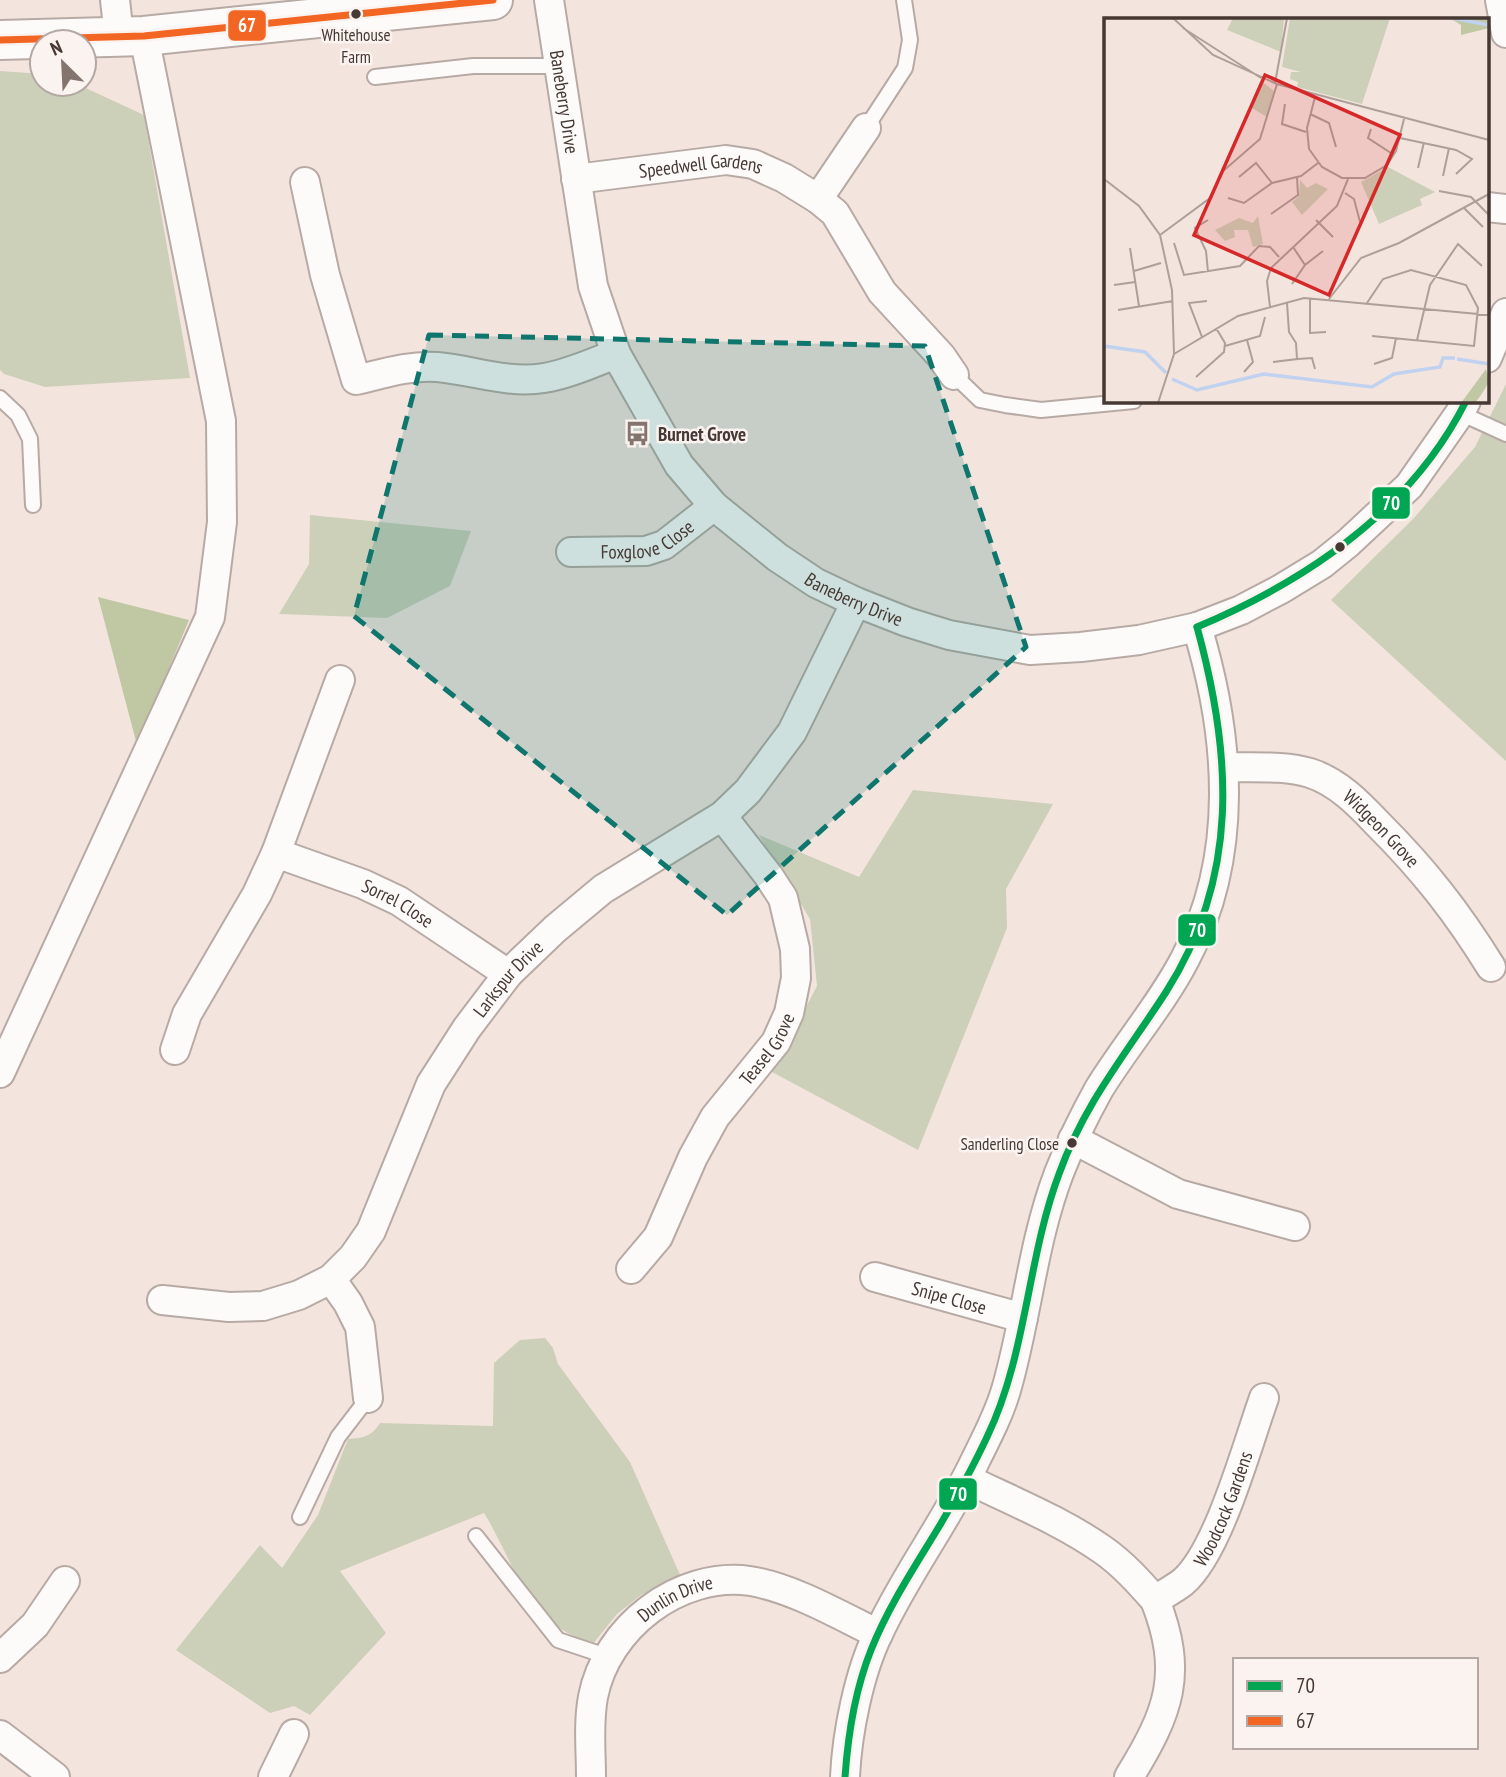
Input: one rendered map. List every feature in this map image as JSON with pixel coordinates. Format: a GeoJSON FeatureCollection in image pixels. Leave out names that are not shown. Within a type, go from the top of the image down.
{"type":"FeatureCollection","features":[{"type":"Feature","properties":{"kind":"street"},"geometry":{"type":"LineString","coordinates":[[0,40],[126,24],[493,0]]}},
{"type":"Feature","properties":{"kind":"street","name":"Baneberry Drive"},"geometry":{"type":"LineString","coordinates":[[549,0],[593,286],[616,354],[678,465],[714,506],[776,557],[816,583],[856,602],[906,622],[949,635],[1030,650],[1139,640],[1197,627],[1241,610],[1281,589],[1322,564],[1348,543],[1409,486],[1463,407]]}},
{"type":"Feature","properties":{"kind":"street"},"geometry":{"type":"LineString","coordinates":[[0,1073],[209,617],[222,522],[221,421],[126,24]]}},
{"type":"Feature","properties":{"kind":"street"},"geometry":{"type":"LineString","coordinates":[[818,199],[866,128]]}},
{"type":"Feature","properties":{"kind":"street","name":"Speedwell Gardens"},"geometry":{"type":"LineString","coordinates":[[576,179],[726,160],[753,164],[784,178],[835,213],[882,292],[942,356],[954,375]]}},
{"type":"Feature","properties":{"kind":"street"},"geometry":{"type":"LineString","coordinates":[[305,183],[325,275],[356,380],[399,370],[434,367],[516,380],[543,378],[572,372],[616,354]]}},
{"type":"Feature","properties":{"kind":"street"},"geometry":{"type":"LineString","coordinates":[[1488,207],[1506,209]]}},
{"type":"Feature","properties":{"kind":"street"},"geometry":{"type":"LineString","coordinates":[[1488,356],[1506,313]]}},
{"type":"Feature","properties":{"kind":"street","name":"Foxglove Close"},"geometry":{"type":"LineString","coordinates":[[571,552],[646,551],[664,545],[714,506]]}},
{"type":"Feature","properties":{"kind":"street","name":"Larkspur Drive"},"geometry":{"type":"LineString","coordinates":[[162,1300],[229,1307],[262,1306],[299,1295],[331,1279],[353,1257],[371,1231],[430,1084],[467,1028],[508,974],[555,929],[603,889],[722,817],[748,791],[792,732],[856,602]]}},
{"type":"Feature","properties":{"kind":"street"},"geometry":{"type":"LineString","coordinates":[[845,1777],[861,1684],[878,1634],[967,1479],[1006,1392],[1023,1318],[1032,1260],[1045,1210],[1073,1139],[1100,1088],[1184,961],[1204,918],[1215,880],[1220,849],[1225,767],[1211,673],[1197,627]]}},
{"type":"Feature","properties":{"kind":"street"},"geometry":{"type":"LineString","coordinates":[[175,1051],[187,1014],[257,894],[276,853],[340,680]]}},
{"type":"Feature","properties":{"kind":"street","name":"Widgeon Grove"},"geometry":{"type":"LineString","coordinates":[[1225,767],[1288,769],[1312,774],[1338,787],[1434,882],[1491,967]]}},
{"type":"Feature","properties":{"kind":"street","name":"Teasel Grove"},"geometry":{"type":"LineString","coordinates":[[631,1269],[658,1237],[693,1157],[715,1117],[776,1042],[789,1013],[794,990],[795,949],[783,898],[722,817]]}},
{"type":"Feature","properties":{"kind":"street","name":"Sorrel Close"},"geometry":{"type":"LineString","coordinates":[[276,853],[363,884],[399,901],[508,974]]}},
{"type":"Feature","properties":{"kind":"street"},"geometry":{"type":"LineString","coordinates":[[1073,1139],[1178,1194],[1295,1226]]}},
{"type":"Feature","properties":{"kind":"street","name":"Snipe Close"},"geometry":{"type":"LineString","coordinates":[[875,1277],[1023,1318]]}},
{"type":"Feature","properties":{"kind":"street"},"geometry":{"type":"LineString","coordinates":[[331,1279],[348,1303],[360,1327],[368,1398]]}},
{"type":"Feature","properties":{"kind":"street","name":"Woodcock Gardens"},"geometry":{"type":"LineString","coordinates":[[1155,1600],[1183,1582],[1199,1562],[1222,1517],[1264,1398]]}},
{"type":"Feature","properties":{"kind":"street"},"geometry":{"type":"LineString","coordinates":[[967,1479],[1065,1528],[1104,1551],[1136,1578],[1155,1600],[1164,1623],[1171,1667],[1169,1693],[1163,1716],[1129,1777]]}},
{"type":"Feature","properties":{"kind":"street","name":"Dunlin Drive"},"geometry":{"type":"LineString","coordinates":[[591,1777],[590,1721],[600,1672],[617,1642],[635,1619],[681,1592],[728,1579],[752,1581],[803,1598],[878,1634]]}},
{"type":"Feature","properties":{"kind":"street"},"geometry":{"type":"LineString","coordinates":[[0,1658],[35,1625],[65,1581]]}},
{"type":"Feature","properties":{"kind":"street"},"geometry":{"type":"LineString","coordinates":[[273,1777],[294,1734]]}},
{"type":"Feature","properties":{"kind":"street"},"geometry":{"type":"LineString","coordinates":[[0,1735],[55,1777]]}},
{"type":"Feature","properties":{"kind":"lane"},"geometry":{"type":"LineString","coordinates":[[866,128],[905,68],[910,40],[905,0]]}},
{"type":"Feature","properties":{"kind":"lane"},"geometry":{"type":"LineString","coordinates":[[375,77],[473,66],[558,66]]}},
{"type":"Feature","properties":{"kind":"lane"},"geometry":{"type":"LineString","coordinates":[[954,375],[980,400],[1017,407],[1041,410],[1124,402]]}},
{"type":"Feature","properties":{"kind":"lane"},"geometry":{"type":"LineString","coordinates":[[0,398],[18,415],[30,439],[33,505]]}},
{"type":"Feature","properties":{"kind":"lane"},"geometry":{"type":"LineString","coordinates":[[1463,407],[1506,433]]}},
{"type":"Feature","properties":{"kind":"lane"},"geometry":{"type":"LineString","coordinates":[[300,1517],[338,1437],[368,1398]]}},
{"type":"Feature","properties":{"kind":"lane"},"geometry":{"type":"LineString","coordinates":[[476,1536],[558,1640],[609,1657]]}},
{"type":"Feature","properties":{"kind":"highlighted area"},"geometry":{"type":"Polygon","coordinates":[[[429,335],[925,346],[1026,647],[727,915],[354,616],[429,335]]]}},
{"type":"Feature","properties":{"kind":"green space"},"geometry":{"type":"Polygon","coordinates":[[[0,71],[28,73],[28,98],[98,98],[98,94],[144,115],[190,378],[45,387],[4,374],[0,370],[0,71]]]}},
{"type":"Feature","properties":{"kind":"green space"},"geometry":{"type":"Polygon","coordinates":[[[1506,384],[1506,761],[1331,600],[1414,518],[1475,447],[1506,384]]]}},
{"type":"Feature","properties":{"kind":"green space"},"geometry":{"type":"Polygon","coordinates":[[[310,515],[471,531],[450,586],[387,618],[279,614],[309,564],[310,515]]]}},
{"type":"Feature","properties":{"kind":"green space"},"geometry":{"type":"Polygon","coordinates":[[[98,597],[189,620],[137,745],[98,597]]]}},
{"type":"Feature","properties":{"kind":"green space"},"geometry":{"type":"Polygon","coordinates":[[[913,790],[1053,804],[1006,889],[1007,928],[918,1150],[772,1072],[817,986],[810,919],[759,835],[859,877],[913,790]]]}},
{"type":"Feature","properties":{"kind":"green space"},"geometry":{"type":"Polygon","coordinates":[[[545,1338],[553,1348],[558,1364],[630,1462],[681,1577],[641,1595],[617,1614],[592,1645],[556,1626],[537,1608],[520,1582],[484,1513],[340,1571],[386,1633],[310,1715],[294,1706],[270,1713],[176,1650],[260,1545],[282,1568],[318,1515],[348,1439],[367,1436],[380,1423],[493,1426],[494,1363],[520,1340],[545,1338]]]}},
{"type":"Feature","properties":{"kind":"transit line","name":"67"},"geometry":{"type":"LineString","coordinates":[[0,40],[144,36],[493,0]]}},
{"type":"Feature","properties":{"kind":"transit line","name":"70"},"geometry":{"type":"LineString","coordinates":[[1197,627],[1278,587],[1352,538],[1386,508],[1416,476],[1443,440],[1465,402]]}},
{"type":"Feature","properties":{"kind":"transit line","name":"70"},"geometry":{"type":"LineString","coordinates":[[845,1777],[853,1712],[878,1633],[970,1470],[1000,1405],[1019,1340],[1048,1206],[1069,1148],[1107,1079],[1166,992],[1190,948],[1207,904],[1218,859],[1222,768],[1209,674],[1197,627]]}},
{"type":"Feature","properties":{"kind":"place","name":"Whitehouse Farm"},"geometry":{"type":"Point","coordinates":[356,14]}},
{"type":"Feature","properties":{"kind":"place","name":"Burnet Grove"},"geometry":{"type":"Point","coordinates":[638,434]}},
{"type":"Feature","properties":{"kind":"place","name":"Sanderling Close"},"geometry":{"type":"Point","coordinates":[1072,1143]}}]}
